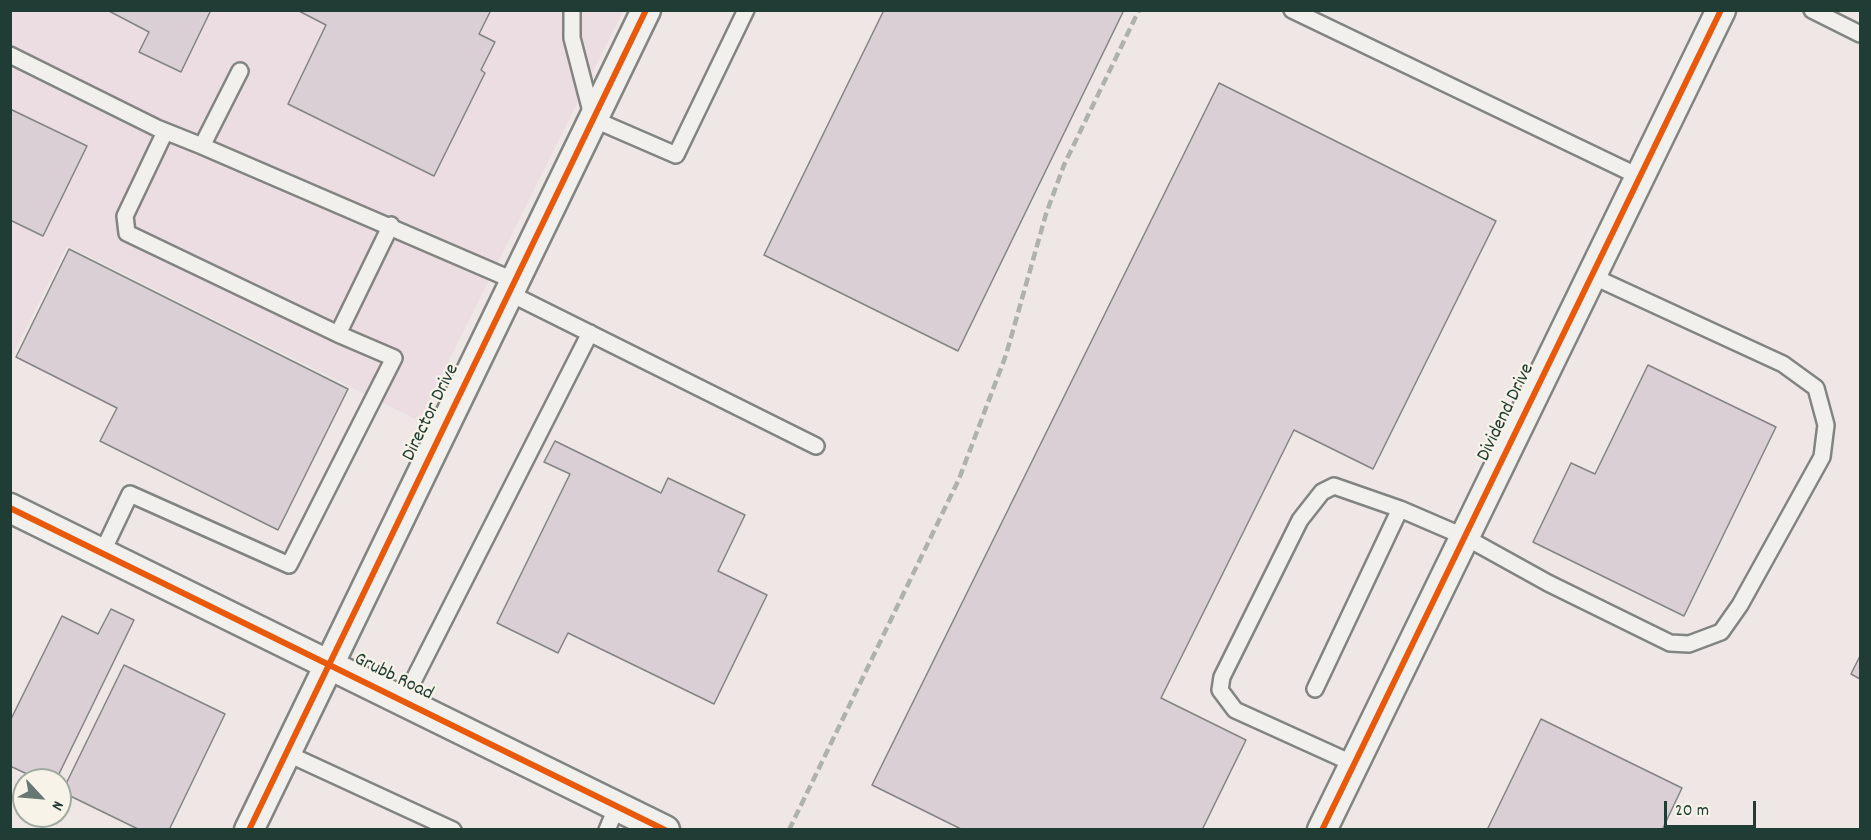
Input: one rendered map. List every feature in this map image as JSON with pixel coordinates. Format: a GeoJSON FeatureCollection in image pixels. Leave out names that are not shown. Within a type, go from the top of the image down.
{"type":"FeatureCollection","features":[{"type":"Feature","properties":{"kind":"street","name":"Director Drive"},"geometry":{"type":"LineString","coordinates":[[249,830],[646,10]]}},
{"type":"Feature","properties":{"kind":"street","name":"Dividend Drive"},"geometry":{"type":"LineString","coordinates":[[1322,830],[1721,10]]}},
{"type":"Feature","properties":{"kind":"street","name":"Grubb Road"},"geometry":{"type":"LineString","coordinates":[[10,508],[403,701],[612,818],[665,830]]}},
{"type":"Feature","properties":{"kind":"lane"},"geometry":{"type":"LineString","coordinates":[[572,10],[572,38],[593,119],[676,155],[746,10]]}},
{"type":"Feature","properties":{"kind":"lane"},"geometry":{"type":"LineString","coordinates":[[1292,10],[1640,177]]}},
{"type":"Feature","properties":{"kind":"lane"},"geometry":{"type":"LineString","coordinates":[[1812,10],[1860,34]]}},
{"type":"Feature","properties":{"kind":"lane"},"geometry":{"type":"LineString","coordinates":[[10,55],[165,132],[391,225],[512,287],[590,333],[816,446]]}},
{"type":"Feature","properties":{"kind":"lane"},"geometry":{"type":"LineString","coordinates":[[202,146],[240,71]]}},
{"type":"Feature","properties":{"kind":"lane"},"geometry":{"type":"LineString","coordinates":[[102,553],[130,494],[289,565],[394,358],[338,334],[127,233],[125,216],[165,132]]}},
{"type":"Feature","properties":{"kind":"lane"},"geometry":{"type":"LineString","coordinates":[[338,334],[391,225]]}},
{"type":"Feature","properties":{"kind":"lane"},"geometry":{"type":"LineString","coordinates":[[1354,764],[1235,710],[1220,690],[1222,677],[1300,520],[1322,492],[1334,486],[1400,509],[1465,537],[1548,583],[1670,643],[1689,644],[1721,632],[1740,605],[1822,457],[1827,425],[1816,388],[1783,364],[1592,276]]}},
{"type":"Feature","properties":{"kind":"lane"},"geometry":{"type":"LineString","coordinates":[[403,701],[590,333]]}},
{"type":"Feature","properties":{"kind":"lane"},"geometry":{"type":"LineString","coordinates":[[1315,689],[1400,509]]}},
{"type":"Feature","properties":{"kind":"lane"},"geometry":{"type":"LineString","coordinates":[[285,753],[453,830]]}},
{"type":"Feature","properties":{"kind":"shaded area"},"geometry":{"type":"Polygon","coordinates":[[[11,11],[623,11],[419,421],[67,246],[11,358],[11,11]]]}},
{"type":"Feature","properties":{"kind":"building"},"geometry":{"type":"Polygon","coordinates":[[[107,10],[211,10],[181,72],[139,52],[149,32],[107,10]]]}},
{"type":"Feature","properties":{"kind":"building"},"geometry":{"type":"Polygon","coordinates":[[[297,10],[491,10],[479,34],[495,42],[481,70],[485,73],[434,176],[288,104],[326,25],[297,10]]]}},
{"type":"Feature","properties":{"kind":"building"},"geometry":{"type":"Polygon","coordinates":[[[884,10],[1124,10],[958,351],[764,255],[884,10]]]}},
{"type":"Feature","properties":{"kind":"building"},"geometry":{"type":"Polygon","coordinates":[[[1219,83],[1496,221],[1373,469],[1294,430],[1161,698],[1246,740],[1202,830],[963,830],[872,785],[1219,83]]]}},
{"type":"Feature","properties":{"kind":"building"},"geometry":{"type":"Polygon","coordinates":[[[10,109],[87,146],[43,236],[10,220],[10,109]]]}},
{"type":"Feature","properties":{"kind":"building"},"geometry":{"type":"Polygon","coordinates":[[[69,249],[348,389],[278,530],[100,441],[117,408],[16,357],[69,249]]]}},
{"type":"Feature","properties":{"kind":"building"},"geometry":{"type":"Polygon","coordinates":[[[1648,365],[1776,427],[1684,616],[1533,542],[1571,463],[1595,474],[1648,365]]]}},
{"type":"Feature","properties":{"kind":"building"},"geometry":{"type":"Polygon","coordinates":[[[555,441],[661,493],[668,478],[745,515],[718,571],[767,595],[714,704],[568,633],[558,653],[497,623],[570,474],[544,462],[555,441]]]}},
{"type":"Feature","properties":{"kind":"building"},"geometry":{"type":"Polygon","coordinates":[[[111,609],[134,620],[62,768],[14,768],[10,766],[10,721],[62,616],[98,634],[111,609]]]}},
{"type":"Feature","properties":{"kind":"building"},"geometry":{"type":"Polygon","coordinates":[[[1860,656],[1860,679],[1851,674],[1860,656]]]}},
{"type":"Feature","properties":{"kind":"building"},"geometry":{"type":"Polygon","coordinates":[[[124,665],[225,714],[169,830],[140,830],[72,797],[72,772],[124,665]]]}},
{"type":"Feature","properties":{"kind":"building"},"geometry":{"type":"Polygon","coordinates":[[[1541,719],[1682,788],[1662,830],[1487,830],[1541,719]]]}},
{"type":"Feature","properties":{"kind":"railway"},"geometry":{"type":"LineString","coordinates":[[789,830],[959,479],[1006,355],[1046,214],[1064,165],[1139,10]]}},
{"type":"Feature","properties":{"kind":"cycle path"},"geometry":{"type":"LineString","coordinates":[[249,830],[646,10]]}},
{"type":"Feature","properties":{"kind":"cycle path"},"geometry":{"type":"LineString","coordinates":[[1322,830],[1721,10]]}},
{"type":"Feature","properties":{"kind":"cycle path"},"geometry":{"type":"LineString","coordinates":[[10,508],[665,830]]}}]}
